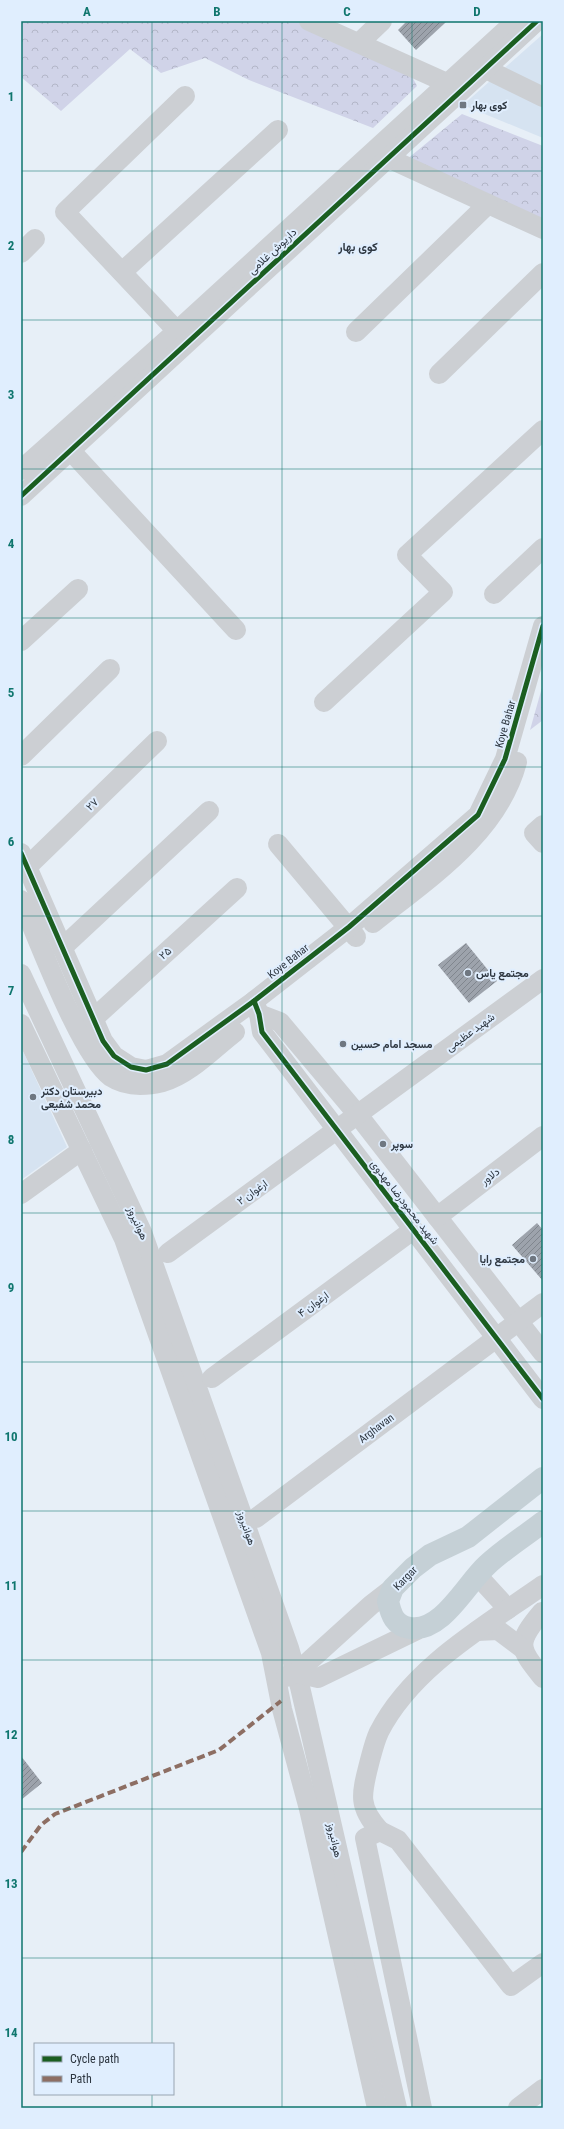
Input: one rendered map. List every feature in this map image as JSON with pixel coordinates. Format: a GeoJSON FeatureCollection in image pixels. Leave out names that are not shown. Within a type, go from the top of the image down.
{"type":"FeatureCollection","features":[{"type":"Feature","properties":{"kind":"main road","name":"Kargar"},"geometry":{"type":"LineString","coordinates":[[417,1630],[402,1627],[395,1621],[388,1601],[393,1588],[413,1568],[430,1555],[468,1537],[543,1478]]}},
{"type":"Feature","properties":{"kind":"main road"},"geometry":{"type":"LineString","coordinates":[[417,1630],[429,1626],[440,1618],[453,1606],[476,1575],[543,1522]]}},
{"type":"Feature","properties":{"kind":"street"},"geometry":{"type":"LineString","coordinates":[[309,21],[447,83]]}},
{"type":"Feature","properties":{"kind":"street"},"geometry":{"type":"LineString","coordinates":[[359,44],[382,21]]}},
{"type":"Feature","properties":{"kind":"street","name":"داریوش غلامی"},"geometry":{"type":"LineString","coordinates":[[21,496],[323,208],[447,83],[516,21]]}},
{"type":"Feature","properties":{"kind":"street","name":"داریوش غلامی"},"geometry":{"type":"LineString","coordinates":[[21,470],[177,331],[323,208],[388,158],[537,21]]}},
{"type":"Feature","properties":{"kind":"street"},"geometry":{"type":"LineString","coordinates":[[486,69],[543,96]]}},
{"type":"Feature","properties":{"kind":"street"},"geometry":{"type":"LineString","coordinates":[[177,331],[65,212],[184,96]]}},
{"type":"Feature","properties":{"kind":"street"},"geometry":{"type":"LineString","coordinates":[[122,272],[278,130]]}},
{"type":"Feature","properties":{"kind":"street"},"geometry":{"type":"LineString","coordinates":[[388,158],[543,229]]}},
{"type":"Feature","properties":{"kind":"street"},"geometry":{"type":"LineString","coordinates":[[356,332],[488,204]]}},
{"type":"Feature","properties":{"kind":"street"},"geometry":{"type":"LineString","coordinates":[[21,253],[36,239]]}},
{"type":"Feature","properties":{"kind":"street"},"geometry":{"type":"LineString","coordinates":[[439,374],[543,273]]}},
{"type":"Feature","properties":{"kind":"street"},"geometry":{"type":"LineString","coordinates":[[324,702],[443,592],[407,555],[543,430]]}},
{"type":"Feature","properties":{"kind":"street"},"geometry":{"type":"LineString","coordinates":[[70,450],[236,630]]}},
{"type":"Feature","properties":{"kind":"street"},"geometry":{"type":"LineString","coordinates":[[494,594],[543,548]]}},
{"type":"Feature","properties":{"kind":"street"},"geometry":{"type":"LineString","coordinates":[[21,641],[78,589]]}},
{"type":"Feature","properties":{"kind":"street","name":"Koye Bahar"},"geometry":{"type":"LineString","coordinates":[[21,900],[76,1026],[100,1068],[112,1078],[125,1083],[140,1086],[164,1082],[184,1072],[200,1061],[257,1008],[352,932],[478,816],[505,759],[543,626]]}},
{"type":"Feature","properties":{"kind":"street","name":"Koye Bahar"},"geometry":{"type":"LineString","coordinates":[[352,932],[432,877],[472,839],[497,808],[507,791],[515,770],[543,664]]}},
{"type":"Feature","properties":{"kind":"street"},"geometry":{"type":"LineString","coordinates":[[21,756],[110,669]]}},
{"type":"Feature","properties":{"kind":"street","name":"۲۷"},"geometry":{"type":"LineString","coordinates":[[24,860],[157,741]]}},
{"type":"Feature","properties":{"kind":"street"},"geometry":{"type":"LineString","coordinates":[[62,948],[209,811]]}},
{"type":"Feature","properties":{"kind":"street"},"geometry":{"type":"LineString","coordinates":[[543,825],[534,832],[543,843]]}},
{"type":"Feature","properties":{"kind":"street"},"geometry":{"type":"LineString","coordinates":[[278,844],[352,932]]}},
{"type":"Feature","properties":{"kind":"street","name":"Koye Bahar"},"geometry":{"type":"LineString","coordinates":[[24,860],[103,1041],[114,1056],[131,1067],[146,1070],[173,1060],[257,1008]]}},
{"type":"Feature","properties":{"kind":"street","name":"۲۵"},"geometry":{"type":"LineString","coordinates":[[93,1019],[237,888]]}},
{"type":"Feature","properties":{"kind":"street","name":"هوانیروز"},"geometry":{"type":"LineString","coordinates":[[21,974],[142,1232],[150,1282],[271,1653],[276,1680],[337,1891]]}},
{"type":"Feature","properties":{"kind":"street","name":"شهید عظیمی"},"geometry":{"type":"LineString","coordinates":[[336,1130],[543,979]]}},
{"type":"Feature","properties":{"kind":"street","name":"شهید محمودرضا مهدوی"},"geometry":{"type":"LineString","coordinates":[[257,1008],[280,1022],[358,1114],[543,1353]]}},
{"type":"Feature","properties":{"kind":"street","name":"شهید محمودرضا مهدوی"},"geometry":{"type":"LineString","coordinates":[[257,1008],[262,1032],[543,1399]]}},
{"type":"Feature","properties":{"kind":"street","name":"هوانیروز"},"geometry":{"type":"LineString","coordinates":[[21,1024],[124,1239],[150,1282],[296,1673],[337,1891],[385,2102]]}},
{"type":"Feature","properties":{"kind":"street"},"geometry":{"type":"LineString","coordinates":[[52,1089],[72,1081]]}},
{"type":"Feature","properties":{"kind":"street","name":"ارغوان ۲"},"geometry":{"type":"LineString","coordinates":[[168,1254],[336,1130]]}},
{"type":"Feature","properties":{"kind":"street","name":"دلاور"},"geometry":{"type":"LineString","coordinates":[[437,1217],[543,1136]]}},
{"type":"Feature","properties":{"kind":"street"},"geometry":{"type":"LineString","coordinates":[[21,1194],[82,1150]]}},
{"type":"Feature","properties":{"kind":"street","name":"ارغوان ۴"},"geometry":{"type":"LineString","coordinates":[[212,1378],[413,1230]]}},
{"type":"Feature","properties":{"kind":"street","name":"Arghavan"},"geometry":{"type":"LineString","coordinates":[[256,1518],[543,1303]]}},
{"type":"Feature","properties":{"kind":"street"},"geometry":{"type":"LineString","coordinates":[[476,1575],[508,1609]]}},
{"type":"Feature","properties":{"kind":"street"},"geometry":{"type":"LineString","coordinates":[[422,2108],[373,1835],[364,1809],[364,1786],[373,1747],[379,1733],[406,1691],[477,1631],[543,1585]]}},
{"type":"Feature","properties":{"kind":"street"},"geometry":{"type":"LineString","coordinates":[[276,1680],[296,1673],[371,1605],[393,1588]]}},
{"type":"Feature","properties":{"kind":"street"},"geometry":{"type":"LineString","coordinates":[[522,1648],[527,1632],[543,1612]]}},
{"type":"Feature","properties":{"kind":"street"},"geometry":{"type":"LineString","coordinates":[[296,1673],[318,1678],[417,1630]]}},
{"type":"Feature","properties":{"kind":"street"},"geometry":{"type":"LineString","coordinates":[[477,1631],[498,1630],[522,1648],[527,1658],[543,1678]]}},
{"type":"Feature","properties":{"kind":"street"},"geometry":{"type":"LineString","coordinates":[[373,1835],[398,1840],[511,1986],[543,1963]]}},
{"type":"Feature","properties":{"kind":"street"},"geometry":{"type":"LineString","coordinates":[[518,2108],[543,2089]]}},
{"type":"Feature","properties":{"kind":"shaded area"},"geometry":{"type":"Polygon","coordinates":[[[543,34],[543,138],[463,105],[543,34]]]}},
{"type":"Feature","properties":{"kind":"shaded area","name":"دبیرستان دکتر محمد شفیعی"},"geometry":{"type":"Polygon","coordinates":[[[21,1047],[67,1147],[21,1180],[21,1047]]]}},
{"type":"Feature","properties":{"kind":"green space"},"geometry":{"type":"Polygon","coordinates":[[[21,21],[320,21],[404,61],[417,86],[373,128],[249,80],[205,58],[161,73],[130,49],[61,111],[21,77],[21,21]]]}},
{"type":"Feature","properties":{"kind":"green space"},"geometry":{"type":"Polygon","coordinates":[[[462,114],[543,146],[543,223],[406,160],[462,114]]]}},
{"type":"Feature","properties":{"kind":"green space"},"geometry":{"type":"Polygon","coordinates":[[[543,684],[543,720],[530,730],[543,684]]]}},
{"type":"Feature","properties":{"kind":"building"},"geometry":{"type":"Polygon","coordinates":[[[407,21],[447,21],[416,50],[398,30],[407,21]]]}},
{"type":"Feature","properties":{"kind":"building","name":"مجتمع یاس"},"geometry":{"type":"Polygon","coordinates":[[[466,943],[497,981],[469,1003],[438,965],[466,943]]]}},
{"type":"Feature","properties":{"kind":"building","name":"مجتمع رایا"},"geometry":{"type":"Polygon","coordinates":[[[537,1223],[543,1230],[543,1281],[512,1245],[537,1223]]]}},
{"type":"Feature","properties":{"kind":"building"},"geometry":{"type":"Polygon","coordinates":[[[21,1756],[42,1783],[21,1800],[21,1756]]]}},
{"type":"Feature","properties":{"kind":"marked path"},"geometry":{"type":"LineString","coordinates":[[21,1852],[41,1825],[55,1814],[219,1750],[281,1701]]}},
{"type":"Feature","properties":{"kind":"cycle path"},"geometry":{"type":"LineString","coordinates":[[21,496],[537,21]]}},
{"type":"Feature","properties":{"kind":"cycle path"},"geometry":{"type":"LineString","coordinates":[[21,853],[103,1041],[114,1056],[131,1067],[146,1070],[167,1064],[254,1001],[349,927],[478,815],[505,759],[543,626]]}},
{"type":"Feature","properties":{"kind":"cycle path"},"geometry":{"type":"LineString","coordinates":[[254,1001],[259,1014],[262,1032],[543,1399]]}},
{"type":"Feature","properties":{"kind":"place","name":"کوی بهار"},"geometry":{"type":"Point","coordinates":[463,105]}},
{"type":"Feature","properties":{"kind":"place","name":"مجتمع یاس"},"geometry":{"type":"Point","coordinates":[468,973]}},
{"type":"Feature","properties":{"kind":"place","name":"مسجد امام حسین"},"geometry":{"type":"Point","coordinates":[343,1044]}},
{"type":"Feature","properties":{"kind":"place","name":"دبیرستان دکتر محمد شفیعی"},"geometry":{"type":"Point","coordinates":[33,1097]}},
{"type":"Feature","properties":{"kind":"place","name":"سوپر"},"geometry":{"type":"Point","coordinates":[383,1144]}},
{"type":"Feature","properties":{"kind":"place","name":"مجتمع رایا"},"geometry":{"type":"Point","coordinates":[533,1259]}},
{"type":"Feature","properties":{"kind":"district","name":"کوی بهار"},"geometry":{"type":"Point","coordinates":[358,247]}}]}
